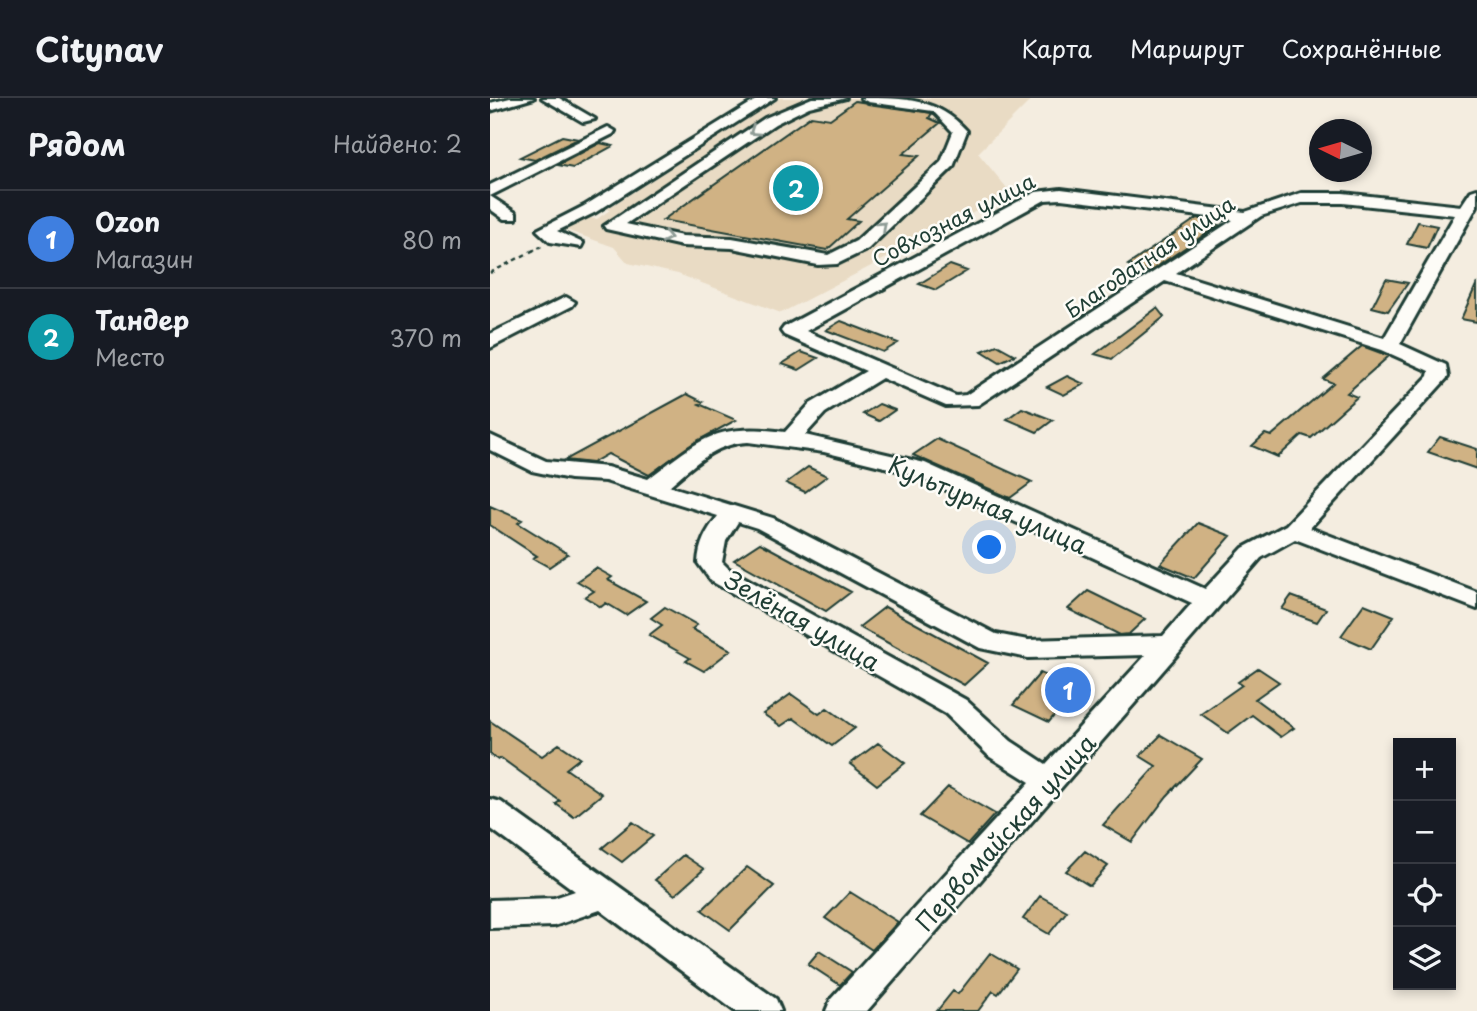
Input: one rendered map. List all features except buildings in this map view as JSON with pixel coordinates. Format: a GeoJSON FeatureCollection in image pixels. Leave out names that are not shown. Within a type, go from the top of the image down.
{"type":"FeatureCollection","features":[{"type":"Feature","properties":{"kind":"street"},"geometry":{"type":"LineString","coordinates":[[490,107],[527,98]]}},
{"type":"Feature","properties":{"kind":"street"},"geometry":{"type":"LineString","coordinates":[[549,98],[588,119]]}},
{"type":"Feature","properties":{"kind":"street"},"geometry":{"type":"LineString","coordinates":[[551,234],[768,98]]}},
{"type":"Feature","properties":{"kind":"street"},"geometry":{"type":"LineString","coordinates":[[839,98],[806,103],[770,121],[612,226],[682,240],[732,243],[818,260],[844,256],[862,245],[948,164],[960,131],[943,103],[868,98]]}},
{"type":"Feature","properties":{"kind":"street"},"geometry":{"type":"LineString","coordinates":[[490,191],[608,131]]}},
{"type":"Feature","properties":{"kind":"street","name":"Совхозная улица"},"geometry":{"type":"LineString","coordinates":[[881,371],[791,331],[1042,195],[1061,194],[1245,217]]}},
{"type":"Feature","properties":{"kind":"street"},"geometry":{"type":"LineString","coordinates":[[1165,275],[1389,346],[1477,194]]}},
{"type":"Feature","properties":{"kind":"street","name":"Благодатная улица"},"geometry":{"type":"LineString","coordinates":[[881,371],[953,402],[971,401],[1165,275],[1245,217],[1301,198],[1356,200],[1466,211]]}},
{"type":"Feature","properties":{"kind":"street"},"geometry":{"type":"LineString","coordinates":[[490,201],[510,216]]}},
{"type":"Feature","properties":{"kind":"street"},"geometry":{"type":"LineString","coordinates":[[551,234],[575,243]]}},
{"type":"Feature","properties":{"kind":"street"},"geometry":{"type":"LineString","coordinates":[[490,342],[566,302]]}},
{"type":"Feature","properties":{"kind":"street","name":"Первомайская улица"},"geometry":{"type":"LineString","coordinates":[[844,1011],[1251,553],[1294,530],[1438,377],[1439,369],[1429,362],[1389,346]]}},
{"type":"Feature","properties":{"kind":"street"},"geometry":{"type":"LineString","coordinates":[[791,441],[797,426],[810,413],[881,371]]}},
{"type":"Feature","properties":{"kind":"street","name":"Культурная улица"},"geometry":{"type":"LineString","coordinates":[[654,486],[714,442],[730,436],[791,441],[890,459],[917,468],[1209,601]]}},
{"type":"Feature","properties":{"kind":"street"},"geometry":{"type":"LineString","coordinates":[[490,442],[540,466],[570,472],[607,474],[734,512],[814,546],[989,642],[1028,649],[1171,645]]}},
{"type":"Feature","properties":{"kind":"street","name":"Зелёная улица"},"geometry":{"type":"LineString","coordinates":[[734,512],[718,530],[710,547],[710,563],[720,575],[956,707],[986,739],[1012,760],[1052,780]]}},
{"type":"Feature","properties":{"kind":"street"},"geometry":{"type":"LineString","coordinates":[[1294,530],[1477,601]]}},
{"type":"Feature","properties":{"kind":"street"},"geometry":{"type":"LineString","coordinates":[[490,811],[763,1011]]}},
{"type":"Feature","properties":{"kind":"street"},"geometry":{"type":"LineString","coordinates":[[490,914],[554,912],[605,895]]}},
{"type":"Feature","properties":{"kind":"path"},"geometry":{"type":"LineString","coordinates":[[490,274],[551,234]]}},
{"type":"Feature","properties":{"kind":"shaded area"},"geometry":{"type":"Polygon","coordinates":[[[780,98],[1033,98],[978,153],[1011,193],[781,313],[678,274],[628,263],[614,247],[563,229],[588,218],[597,219],[610,210],[607,209],[780,98]]]}},
{"type":"Feature","properties":{"kind":"place","name":"Тандер"},"geometry":{"type":"Point","coordinates":[796,188]}},
{"type":"Feature","properties":{"kind":"place","name":"Ozon"},"geometry":{"type":"Point","coordinates":[1068,690]}}]}
